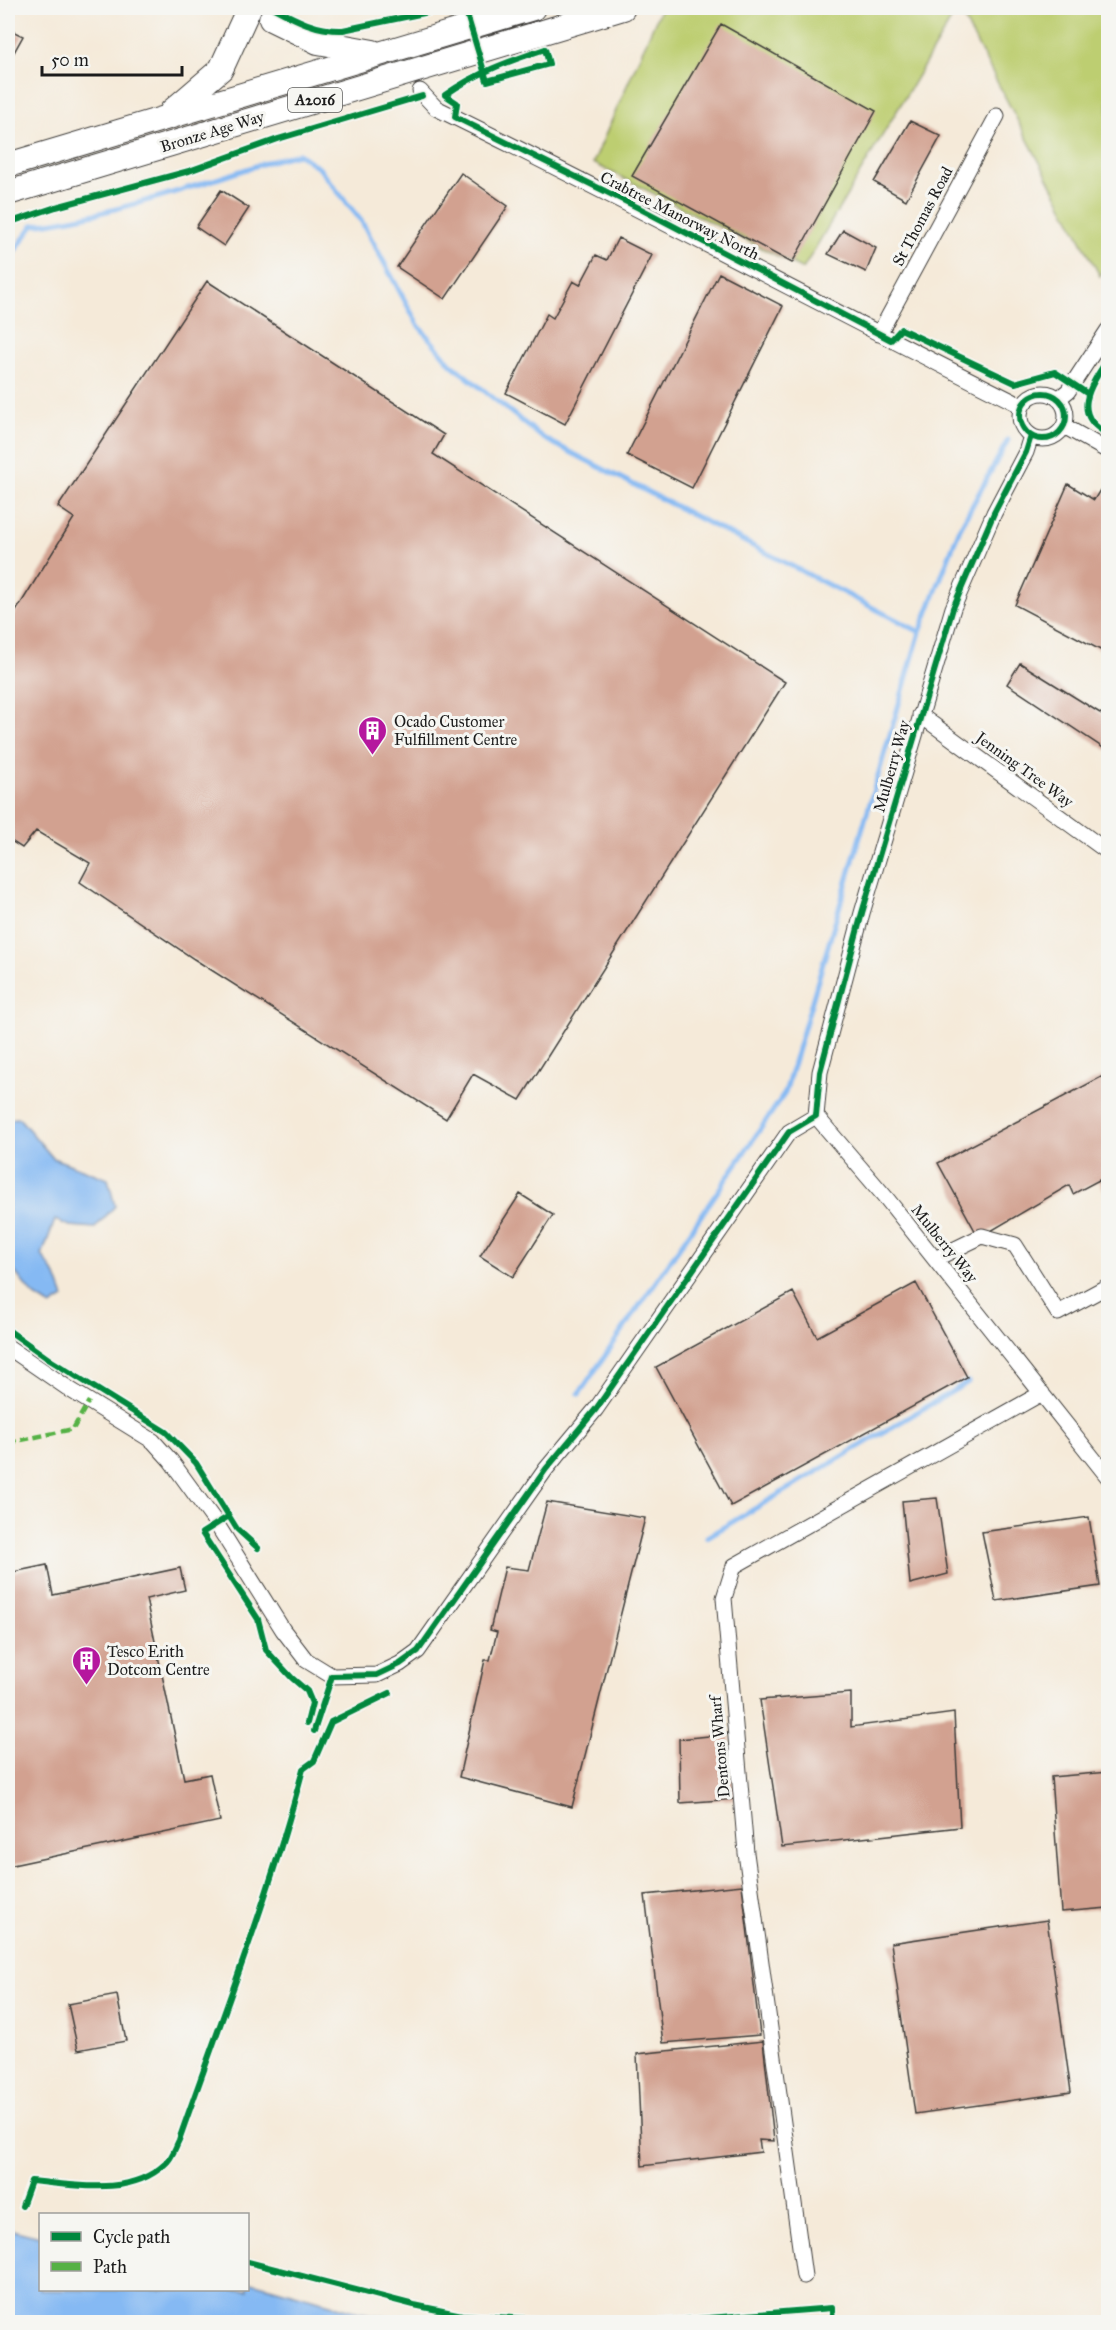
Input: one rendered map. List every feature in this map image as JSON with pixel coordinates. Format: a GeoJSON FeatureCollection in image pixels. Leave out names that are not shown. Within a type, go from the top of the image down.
{"type":"FeatureCollection","features":[{"type":"Feature","properties":{"kind":"main road"},"geometry":{"type":"LineString","coordinates":[[163,118],[221,69],[249,8]]}},
{"type":"Feature","properties":{"kind":"main road","name":"Bronze Age Way"},"geometry":{"type":"LineString","coordinates":[[8,165],[533,8]]}},
{"type":"Feature","properties":{"kind":"main road","name":"Bronze Age Way"},"geometry":{"type":"LineString","coordinates":[[8,193],[623,8]]}},
{"type":"Feature","properties":{"kind":"main road"},"geometry":{"type":"LineString","coordinates":[[271,19],[318,42],[378,53]]}},
{"type":"Feature","properties":{"kind":"street"},"geometry":{"type":"LineString","coordinates":[[249,8],[271,19]]}},
{"type":"Feature","properties":{"kind":"street","name":"Crabtree Manorway North"},"geometry":{"type":"LineString","coordinates":[[420,92],[436,108],[637,207],[1022,406]]}},
{"type":"Feature","properties":{"kind":"street","name":"St Thomas Road"},"geometry":{"type":"LineString","coordinates":[[879,334],[997,116]]}},
{"type":"Feature","properties":{"kind":"street"},"geometry":{"type":"LineString","coordinates":[[1058,399],[1068,391],[1108,330]]}},
{"type":"Feature","properties":{"kind":"street"},"geometry":{"type":"LineString","coordinates":[[1043,393],[1058,399],[1066,412],[1064,426],[1056,435],[1047,439],[1031,436],[1022,426],[1020,416],[1022,406],[1033,395],[1043,393]]}},
{"type":"Feature","properties":{"kind":"street"},"geometry":{"type":"LineString","coordinates":[[1064,426],[1108,451]]}},
{"type":"Feature","properties":{"kind":"street","name":"Mulberry Way"},"geometry":{"type":"LineString","coordinates":[[1031,436],[1026,453],[994,513],[953,608],[862,913],[820,1072],[816,1116],[934,1259],[1108,1477]]}},
{"type":"Feature","properties":{"kind":"street","name":"Jenning Tree Way"},"geometry":{"type":"LineString","coordinates":[[920,715],[1108,852]]}},
{"type":"Feature","properties":{"kind":"street"},"geometry":{"type":"LineString","coordinates":[[8,1347],[153,1442],[171,1461],[216,1523],[283,1630],[306,1660],[332,1676],[377,1675],[400,1664],[418,1651],[546,1469],[597,1409],[789,1132],[816,1116]]}},
{"type":"Feature","properties":{"kind":"street"},"geometry":{"type":"LineString","coordinates":[[934,1259],[982,1236],[1016,1245],[1058,1313],[1108,1286]]}},
{"type":"Feature","properties":{"kind":"street","name":"Dentons Wharf"},"geometry":{"type":"LineString","coordinates":[[804,2276],[746,1853],[724,1598],[734,1566],[1042,1393]]}},
{"type":"Feature","properties":{"kind":"green space"},"geometry":{"type":"Polygon","coordinates":[[[661,8],[958,8],[803,269],[593,163],[661,8]]]}},
{"type":"Feature","properties":{"kind":"green space"},"geometry":{"type":"Polygon","coordinates":[[[958,8],[1108,8],[1108,265],[1100,276],[958,8]]]}},
{"type":"Feature","properties":{"kind":"water"},"geometry":{"type":"Polygon","coordinates":[[[19,1118],[53,1158],[108,1179],[115,1206],[95,1228],[70,1226],[55,1220],[42,1255],[56,1276],[64,1298],[51,1306],[32,1294],[8,1263],[9,1119],[19,1118]]]}},
{"type":"Feature","properties":{"kind":"water"},"geometry":{"type":"Polygon","coordinates":[[[8,2229],[39,2237],[39,2291],[249,2291],[249,2281],[359,2312],[412,2322],[8,2322],[8,2229]]]}},
{"type":"Feature","properties":{"kind":"building"},"geometry":{"type":"Polygon","coordinates":[[[721,24],[876,111],[792,263],[632,176],[721,24]]]}},
{"type":"Feature","properties":{"kind":"building"},"geometry":{"type":"Polygon","coordinates":[[[8,29],[23,36],[8,63],[8,29]]]}},
{"type":"Feature","properties":{"kind":"building"},"geometry":{"type":"Polygon","coordinates":[[[910,121],[941,136],[906,200],[874,182],[910,121]]]}},
{"type":"Feature","properties":{"kind":"building"},"geometry":{"type":"Polygon","coordinates":[[[461,173],[508,206],[445,299],[397,267],[461,173]]]}},
{"type":"Feature","properties":{"kind":"building"},"geometry":{"type":"Polygon","coordinates":[[[221,190],[249,208],[224,246],[196,227],[221,190]]]}},
{"type":"Feature","properties":{"kind":"building"},"geometry":{"type":"Polygon","coordinates":[[[843,230],[876,248],[866,272],[828,254],[843,230]]]}},
{"type":"Feature","properties":{"kind":"building"},"geometry":{"type":"Polygon","coordinates":[[[618,238],[652,255],[565,424],[506,393],[547,314],[553,318],[573,281],[580,285],[596,255],[607,260],[618,238]]]}},
{"type":"Feature","properties":{"kind":"building"},"geometry":{"type":"Polygon","coordinates":[[[719,273],[783,306],[692,488],[627,455],[719,273]]]}},
{"type":"Feature","properties":{"kind":"building","name":"Ocado Customer Fulfillment Centre"},"geometry":{"type":"Polygon","coordinates":[[[207,281],[444,435],[433,454],[785,682],[520,1100],[473,1074],[446,1119],[194,959],[80,882],[90,863],[36,831],[22,848],[8,839],[8,624],[74,518],[58,507],[207,281]]]}},
{"type":"Feature","properties":{"kind":"building"},"geometry":{"type":"Polygon","coordinates":[[[1068,484],[1094,500],[1100,490],[1108,494],[1108,654],[1015,605],[1068,484]]]}},
{"type":"Feature","properties":{"kind":"building"},"geometry":{"type":"Polygon","coordinates":[[[1020,663],[1108,718],[1108,751],[1007,684],[1020,663]]]}},
{"type":"Feature","properties":{"kind":"building"},"geometry":{"type":"Polygon","coordinates":[[[1103,1076],[1108,1088],[1108,1199],[1099,1180],[1073,1194],[1069,1185],[979,1238],[938,1163],[1103,1076]]]}},
{"type":"Feature","properties":{"kind":"building"},"geometry":{"type":"Polygon","coordinates":[[[520,1194],[553,1215],[513,1277],[480,1256],[520,1194]]]}},
{"type":"Feature","properties":{"kind":"building"},"geometry":{"type":"Polygon","coordinates":[[[916,1283],[967,1377],[731,1506],[656,1367],[793,1292],[817,1337],[916,1283]]]}},
{"type":"Feature","properties":{"kind":"building"},"geometry":{"type":"Polygon","coordinates":[[[937,1498],[948,1574],[910,1584],[902,1501],[937,1498]]]}},
{"type":"Feature","properties":{"kind":"building"},"geometry":{"type":"Polygon","coordinates":[[[547,1502],[645,1518],[572,1807],[459,1777],[485,1660],[490,1660],[497,1632],[490,1630],[505,1567],[529,1570],[547,1502]]]}},
{"type":"Feature","properties":{"kind":"building"},"geometry":{"type":"Polygon","coordinates":[[[1089,1517],[1100,1586],[996,1601],[982,1532],[1089,1517]]]}},
{"type":"Feature","properties":{"kind":"building","name":"Tesco Erith Dotcom Centre"},"geometry":{"type":"Polygon","coordinates":[[[47,1565],[53,1595],[180,1568],[185,1590],[146,1599],[184,1779],[210,1774],[220,1821],[8,1866],[8,1573],[47,1565]]]}},
{"type":"Feature","properties":{"kind":"building"},"geometry":{"type":"Polygon","coordinates":[[[851,1693],[851,1727],[954,1713],[960,1827],[782,1847],[760,1700],[851,1693]]]}},
{"type":"Feature","properties":{"kind":"building"},"geometry":{"type":"Polygon","coordinates":[[[729,1734],[735,1799],[680,1803],[679,1739],[729,1734]]]}},
{"type":"Feature","properties":{"kind":"building"},"geometry":{"type":"Polygon","coordinates":[[[1108,1772],[1108,1908],[1061,1912],[1051,1777],[1108,1772]]]}},
{"type":"Feature","properties":{"kind":"building"},"geometry":{"type":"Polygon","coordinates":[[[742,1885],[760,2035],[663,2043],[645,1895],[742,1885]]]}},
{"type":"Feature","properties":{"kind":"building"},"geometry":{"type":"Polygon","coordinates":[[[1047,1920],[1071,2092],[915,2114],[891,1943],[1047,1920]]]}},
{"type":"Feature","properties":{"kind":"building"},"geometry":{"type":"Polygon","coordinates":[[[117,1995],[126,2041],[78,2050],[68,2004],[117,1995]]]}},
{"type":"Feature","properties":{"kind":"building"},"geometry":{"type":"Polygon","coordinates":[[[763,2041],[774,2141],[759,2140],[761,2152],[642,2166],[637,2054],[763,2041]]]}},
{"type":"Feature","properties":{"kind":"waterway"},"geometry":{"type":"LineString","coordinates":[[8,261],[33,225],[121,208],[299,154],[319,168],[362,222],[418,325],[451,364],[543,438],[920,632]]}},
{"type":"Feature","properties":{"kind":"waterway"},"geometry":{"type":"LineString","coordinates":[[579,1394],[785,1093],[920,632],[960,528],[1008,440]]}},
{"type":"Feature","properties":{"kind":"waterway"},"geometry":{"type":"LineString","coordinates":[[707,1537],[968,1382]]}},
{"type":"Feature","properties":{"kind":"marked path"},"geometry":{"type":"LineString","coordinates":[[8,1443],[73,1429],[89,1401]]}},
{"type":"Feature","properties":{"kind":"cycle path"},"geometry":{"type":"LineString","coordinates":[[274,8],[316,27],[333,30],[343,30],[448,8]]}},
{"type":"Feature","properties":{"kind":"cycle path"},"geometry":{"type":"LineString","coordinates":[[465,8],[487,81],[549,64],[545,49],[505,63],[493,68],[481,74],[469,80],[445,95],[457,103],[455,117],[637,207],[891,340],[901,329],[1015,383],[1055,372],[1088,394]]}},
{"type":"Feature","properties":{"kind":"cycle path"},"geometry":{"type":"LineString","coordinates":[[8,223],[56,207],[189,171],[278,139],[422,96]]}},
{"type":"Feature","properties":{"kind":"cycle path"},"geometry":{"type":"LineString","coordinates":[[1108,359],[1095,379],[1087,400],[1089,418],[1108,434]]}},
{"type":"Feature","properties":{"kind":"cycle path"},"geometry":{"type":"LineString","coordinates":[[1043,393],[1059,400],[1066,416],[1059,432],[1043,439],[1027,432],[1020,416],[1027,400],[1043,393]]}},
{"type":"Feature","properties":{"kind":"cycle path"},"geometry":{"type":"LineString","coordinates":[[314,1731],[332,1676],[377,1675],[400,1664],[418,1651],[546,1469],[596,1409],[789,1132],[816,1116],[820,1072],[862,913],[953,608],[994,513],[1026,452],[1031,436]]}},
{"type":"Feature","properties":{"kind":"cycle path"},"geometry":{"type":"LineString","coordinates":[[8,1330],[50,1360],[166,1432],[196,1463],[237,1529],[258,1548]]}},
{"type":"Feature","properties":{"kind":"cycle path"},"geometry":{"type":"LineString","coordinates":[[229,1516],[202,1533],[258,1619],[266,1650],[307,1691],[312,1703],[307,1723]]}},
{"type":"Feature","properties":{"kind":"cycle path"},"geometry":{"type":"LineString","coordinates":[[22,2206],[31,2181],[84,2186],[119,2185],[151,2174],[170,2159],[179,2140],[261,1909],[303,1769],[314,1761],[331,1722],[390,1693]]}},
{"type":"Feature","properties":{"kind":"cycle path"},"geometry":{"type":"LineString","coordinates":[[249,2262],[414,2305],[462,2315],[577,2322]]}},
{"type":"Feature","properties":{"kind":"cycle path"},"geometry":{"type":"LineString","coordinates":[[659,2322],[832,2308],[833,2322]]}},
{"type":"Feature","properties":{"kind":"place","name":"Ocado Customer Fulfillment Centre"},"geometry":{"type":"Point","coordinates":[373,756]}},
{"type":"Feature","properties":{"kind":"place","name":"Tesco Erith Dotcom Centre"},"geometry":{"type":"Point","coordinates":[86,1686]}}]}
